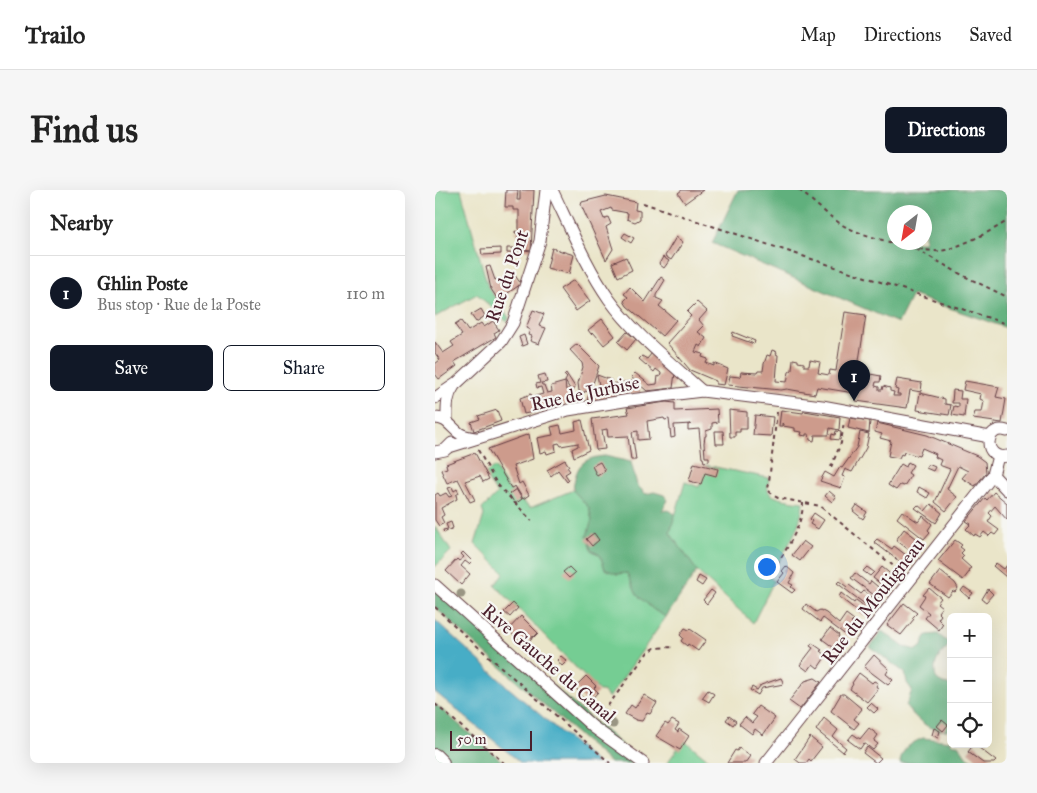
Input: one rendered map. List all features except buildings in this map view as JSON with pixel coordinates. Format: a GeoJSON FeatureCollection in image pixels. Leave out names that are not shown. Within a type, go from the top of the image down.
{"type":"FeatureCollection","features":[{"type":"Feature","properties":{"kind":"main road"},"geometry":{"type":"LineString","coordinates":[[435,756],[442,763]]}},
{"type":"Feature","properties":{"kind":"street","name":"Rue du Pont"},"geometry":{"type":"LineString","coordinates":[[457,383],[501,342],[513,324],[540,241],[546,190]]}},
{"type":"Feature","properties":{"kind":"street"},"geometry":{"type":"LineString","coordinates":[[552,190],[593,273],[609,298],[631,327],[702,391]]}},
{"type":"Feature","properties":{"kind":"street"},"geometry":{"type":"LineString","coordinates":[[435,398],[457,383]]}},
{"type":"Feature","properties":{"kind":"street"},"geometry":{"type":"LineString","coordinates":[[435,463],[441,450],[454,438],[446,406],[457,383]]}},
{"type":"Feature","properties":{"kind":"street","name":"Rue de Jurbise"},"geometry":{"type":"LineString","coordinates":[[441,450],[568,410],[702,391],[846,410],[990,437]]}},
{"type":"Feature","properties":{"kind":"street"},"geometry":{"type":"LineString","coordinates":[[435,418],[443,419],[460,434],[476,438]]}},
{"type":"Feature","properties":{"kind":"street"},"geometry":{"type":"LineString","coordinates":[[1003,456],[990,450],[988,442],[996,430],[1007,430]]}},
{"type":"Feature","properties":{"kind":"street","name":"Rue du Mouligneau"},"geometry":{"type":"LineString","coordinates":[[766,763],[993,476],[1003,456]]}},
{"type":"Feature","properties":{"kind":"street"},"geometry":{"type":"LineString","coordinates":[[993,476],[1007,490]]}},
{"type":"Feature","properties":{"kind":"street","name":"Rive Gauche du Canal"},"geometry":{"type":"LineString","coordinates":[[435,585],[593,726],[643,763]]}},
{"type":"Feature","properties":{"kind":"path"},"geometry":{"type":"LineString","coordinates":[[799,190],[842,225],[887,241]]}},
{"type":"Feature","properties":{"kind":"path"},"geometry":{"type":"LineString","coordinates":[[643,203],[1007,324]]}},
{"type":"Feature","properties":{"kind":"path"},"geometry":{"type":"LineString","coordinates":[[931,250],[940,251],[976,238],[1007,221]]}},
{"type":"Feature","properties":{"kind":"path"},"geometry":{"type":"LineString","coordinates":[[918,250],[1007,297]]}},
{"type":"Feature","properties":{"kind":"path"},"geometry":{"type":"LineString","coordinates":[[778,400],[768,490],[774,496],[820,506],[911,581]]}},
{"type":"Feature","properties":{"kind":"path"},"geometry":{"type":"LineString","coordinates":[[831,467],[841,443],[846,410]]}},
{"type":"Feature","properties":{"kind":"path"},"geometry":{"type":"LineString","coordinates":[[479,452],[497,484],[532,520]]}},
{"type":"Feature","properties":{"kind":"path"},"geometry":{"type":"LineString","coordinates":[[769,578],[799,524],[803,512],[803,502]]}},
{"type":"Feature","properties":{"kind":"path"},"geometry":{"type":"LineString","coordinates":[[435,607],[482,651],[611,763]]}},
{"type":"Feature","properties":{"kind":"path"},"geometry":{"type":"LineString","coordinates":[[593,726],[647,652],[655,648],[674,647]]}},
{"type":"Feature","properties":{"kind":"path"},"geometry":{"type":"LineString","coordinates":[[435,704],[504,763]]}},
{"type":"Feature","properties":{"kind":"green space"},"geometry":{"type":"Polygon","coordinates":[[[435,190],[461,190],[488,287],[509,318],[507,322],[477,294],[435,317],[435,190]]]}},
{"type":"Feature","properties":{"kind":"green space"},"geometry":{"type":"Polygon","coordinates":[[[738,190],[1007,190],[1007,328],[912,295],[898,323],[712,243],[738,190]]]}},
{"type":"Feature","properties":{"kind":"green space"},"geometry":{"type":"Polygon","coordinates":[[[605,456],[631,462],[637,485],[646,494],[654,492],[664,495],[668,500],[662,511],[668,510],[675,514],[670,533],[697,571],[666,617],[654,610],[637,595],[627,573],[617,574],[605,569],[600,555],[591,550],[587,536],[592,520],[589,508],[573,490],[576,475],[581,465],[590,459],[605,456]]]}},
{"type":"Feature","properties":{"kind":"green space"},"geometry":{"type":"Polygon","coordinates":[[[705,465],[769,478],[768,490],[773,496],[803,502],[802,512],[795,532],[769,577],[774,581],[753,623],[697,571],[670,533],[685,482],[699,487],[705,465]]]}},
{"type":"Feature","properties":{"kind":"green space"},"geometry":{"type":"Polygon","coordinates":[[[495,467],[508,488],[530,508],[573,490],[589,508],[592,520],[587,536],[591,550],[600,555],[605,569],[617,574],[627,573],[637,595],[654,610],[666,617],[609,698],[603,691],[599,691],[495,585],[504,573],[475,544],[484,515],[482,509],[497,494],[484,474],[495,467]]]}},
{"type":"Feature","properties":{"kind":"green space"},"geometry":{"type":"Polygon","coordinates":[[[435,526],[451,551],[435,567],[435,526]]]}},
{"type":"Feature","properties":{"kind":"green space"},"geometry":{"type":"Polygon","coordinates":[[[435,585],[643,763],[610,763],[435,607],[435,585]]]}},
{"type":"Feature","properties":{"kind":"green space"},"geometry":{"type":"Polygon","coordinates":[[[882,631],[904,647],[917,650],[922,646],[927,635],[938,634],[947,642],[947,648],[936,663],[935,672],[936,678],[943,684],[947,684],[947,730],[931,728],[915,716],[906,706],[912,690],[907,683],[905,673],[870,647],[882,631]]]}},
{"type":"Feature","properties":{"kind":"green space"},"geometry":{"type":"Polygon","coordinates":[[[435,704],[504,763],[442,763],[435,756],[435,704]]]}},
{"type":"Feature","properties":{"kind":"green space"},"geometry":{"type":"Polygon","coordinates":[[[923,738],[947,741],[947,748],[961,748],[966,756],[979,763],[900,763],[902,754],[914,742],[923,738]]]}},
{"type":"Feature","properties":{"kind":"green space"},"geometry":{"type":"Polygon","coordinates":[[[684,740],[713,763],[667,763],[684,740]]]}},
{"type":"Feature","properties":{"kind":"water"},"geometry":{"type":"Polygon","coordinates":[[[435,620],[510,689],[597,763],[521,763],[435,692],[435,620]]]}},
{"type":"Feature","properties":{"kind":"place","name":"Ghlin Poste"},"geometry":{"type":"Point","coordinates":[854,401]}}]}
